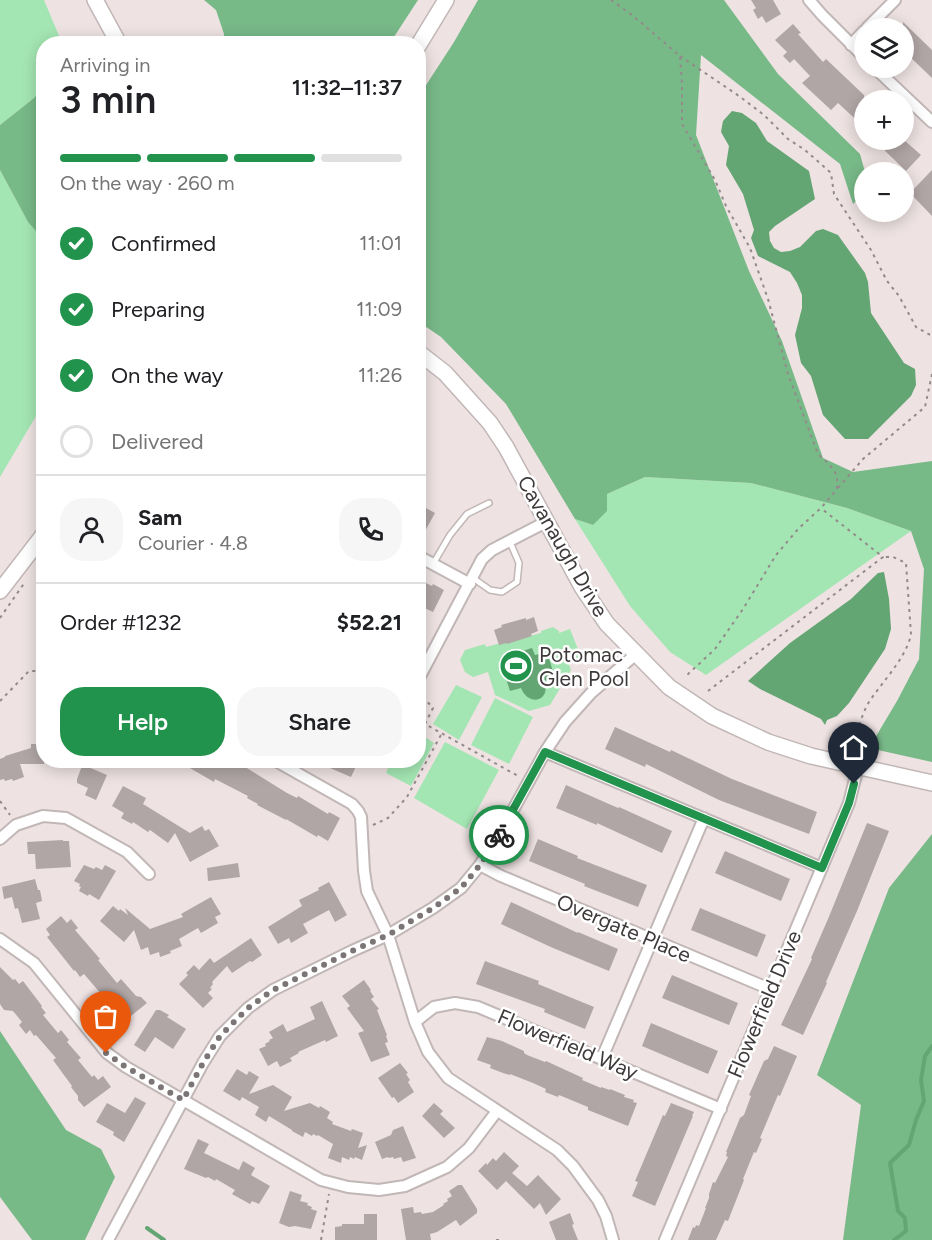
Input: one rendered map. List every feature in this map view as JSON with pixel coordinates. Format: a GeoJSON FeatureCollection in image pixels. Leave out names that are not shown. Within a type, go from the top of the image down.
{"type":"FeatureCollection","features":[{"type":"Feature","properties":{"kind":"street"},"geometry":{"type":"LineString","coordinates":[[95,0],[115,36]]}},
{"type":"Feature","properties":{"kind":"street"},"geometry":{"type":"LineString","coordinates":[[424,36],[446,0]]}},
{"type":"Feature","properties":{"kind":"street"},"geometry":{"type":"LineString","coordinates":[[809,0],[854,48]]}},
{"type":"Feature","properties":{"kind":"street"},"geometry":{"type":"LineString","coordinates":[[877,18],[895,0]]}},
{"type":"Feature","properties":{"kind":"street"},"geometry":{"type":"LineString","coordinates":[[851,45],[854,42]]}},
{"type":"Feature","properties":{"kind":"street"},"geometry":{"type":"LineString","coordinates":[[886,78],[932,122]]}},
{"type":"Feature","properties":{"kind":"street","name":"Cavanaugh Drive"},"geometry":{"type":"LineString","coordinates":[[426,358],[445,373],[490,423],[506,447],[582,587],[607,624],[669,687],[712,716],[768,742],[811,756],[932,783]]}},
{"type":"Feature","properties":{"kind":"street"},"geometry":{"type":"LineString","coordinates":[[426,666],[482,559],[492,550],[546,522]]}},
{"type":"Feature","properties":{"kind":"street"},"geometry":{"type":"LineString","coordinates":[[0,591],[36,545]]}},
{"type":"Feature","properties":{"kind":"street"},"geometry":{"type":"LineString","coordinates":[[426,560],[471,581]]}},
{"type":"Feature","properties":{"kind":"street"},"geometry":{"type":"LineString","coordinates":[[108,1240],[203,1063],[220,1036],[248,1008],[273,990],[388,935],[461,888],[480,865],[502,830],[545,752],[565,722],[591,693],[636,654]]}},
{"type":"Feature","properties":{"kind":"street"},"geometry":{"type":"LineString","coordinates":[[545,752],[822,868]]}},
{"type":"Feature","properties":{"kind":"street","name":"Flowerfield Drive"},"geometry":{"type":"LineString","coordinates":[[665,1240],[849,803],[858,767]]}},
{"type":"Feature","properties":{"kind":"street"},"geometry":{"type":"LineString","coordinates":[[289,768],[352,804],[362,817],[367,891],[388,935],[415,1022],[428,1052],[448,1078],[557,1150],[573,1166],[598,1200],[606,1216],[613,1240]]}},
{"type":"Feature","properties":{"kind":"street"},"geometry":{"type":"LineString","coordinates":[[0,839],[16,825],[43,816],[66,818],[127,852],[149,874]]}},
{"type":"Feature","properties":{"kind":"street"},"geometry":{"type":"LineString","coordinates":[[602,1058],[704,818]]}},
{"type":"Feature","properties":{"kind":"street","name":"Overgate Place"},"geometry":{"type":"LineString","coordinates":[[480,865],[501,876],[770,989]]}},
{"type":"Feature","properties":{"kind":"street"},"geometry":{"type":"LineString","coordinates":[[0,939],[34,963],[106,1053],[126,1067],[321,1179],[348,1187],[379,1190],[405,1186],[447,1167],[469,1148],[497,1111]]}},
{"type":"Feature","properties":{"kind":"street","name":"Flowerfield Way"},"geometry":{"type":"LineString","coordinates":[[415,1022],[434,1007],[455,1003],[478,1007],[721,1109]]}},
{"type":"Feature","properties":{"kind":"lane"},"geometry":{"type":"LineString","coordinates":[[433,564],[450,535],[467,514],[489,503]]}},
{"type":"Feature","properties":{"kind":"lane"},"geometry":{"type":"LineString","coordinates":[[471,581],[490,590],[502,592],[517,582],[519,563],[509,541]]}},
{"type":"Feature","properties":{"kind":"path"},"geometry":{"type":"LineString","coordinates":[[611,0],[680,56],[764,115],[788,139],[805,150],[831,173],[834,194],[871,250],[887,281],[899,296],[916,327],[932,336]]}},
{"type":"Feature","properties":{"kind":"path"},"geometry":{"type":"LineString","coordinates":[[680,56],[682,124],[715,180],[726,206],[750,248],[768,299],[788,374],[818,454],[837,476],[837,489],[776,555],[715,649],[686,676]]}},
{"type":"Feature","properties":{"kind":"path"},"geometry":{"type":"LineString","coordinates":[[821,508],[862,459],[925,407],[932,374]]}},
{"type":"Feature","properties":{"kind":"path"},"geometry":{"type":"LineString","coordinates":[[821,508],[884,557]]}},
{"type":"Feature","properties":{"kind":"path"},"geometry":{"type":"LineString","coordinates":[[708,691],[884,557],[893,557],[906,563],[910,602],[910,641],[886,681],[869,703],[860,723],[855,747]]}},
{"type":"Feature","properties":{"kind":"path"},"geometry":{"type":"LineString","coordinates":[[0,618],[28,579]]}},
{"type":"Feature","properties":{"kind":"path"},"geometry":{"type":"LineString","coordinates":[[0,701],[29,671],[36,671]]}},
{"type":"Feature","properties":{"kind":"path"},"geometry":{"type":"LineString","coordinates":[[426,700],[433,708],[426,722]]}},
{"type":"Feature","properties":{"kind":"path"},"geometry":{"type":"LineString","coordinates":[[426,725],[529,782]]}},
{"type":"Feature","properties":{"kind":"path"},"geometry":{"type":"LineString","coordinates":[[426,763],[442,734]]}},
{"type":"Feature","properties":{"kind":"path"},"geometry":{"type":"LineString","coordinates":[[362,825],[371,826],[388,818],[407,797],[423,768]]}},
{"type":"Feature","properties":{"kind":"path"},"geometry":{"type":"LineString","coordinates":[[0,801],[10,815]]}},
{"type":"Feature","properties":{"kind":"path"},"geometry":{"type":"LineString","coordinates":[[321,1240],[331,1182]]}},
{"type":"Feature","properties":{"kind":"path"},"geometry":{"type":"LineString","coordinates":[[496,1240],[501,1240]]}},
{"type":"Feature","properties":{"kind":"shaded area"},"geometry":{"type":"Polygon","coordinates":[[[0,0],[44,0],[59,36],[36,36],[36,95],[0,125],[0,0]]]}},
{"type":"Feature","properties":{"kind":"shaded area"},"geometry":{"type":"Polygon","coordinates":[[[204,0],[418,0],[395,36],[224,36],[216,10],[204,0]]]}},
{"type":"Feature","properties":{"kind":"shaded area"},"geometry":{"type":"Polygon","coordinates":[[[478,0],[724,0],[778,74],[860,154],[862,162],[854,162],[853,204],[840,164],[701,55],[696,135],[749,271],[782,341],[823,458],[853,472],[932,461],[932,762],[869,748],[919,659],[924,569],[911,531],[847,508],[751,483],[645,477],[607,494],[607,511],[593,525],[575,519],[506,404],[441,337],[426,327],[426,85],[478,0]]]}},
{"type":"Feature","properties":{"kind":"shaded area"},"geometry":{"type":"Polygon","coordinates":[[[36,95],[36,231],[28,222],[0,170],[0,125],[36,95]]]}},
{"type":"Feature","properties":{"kind":"shaded area"},"geometry":{"type":"Polygon","coordinates":[[[732,111],[742,113],[756,123],[767,141],[809,171],[815,199],[769,232],[774,248],[781,252],[790,251],[800,247],[816,231],[823,229],[838,235],[865,273],[871,313],[904,363],[915,369],[916,385],[911,396],[868,439],[845,439],[823,415],[811,376],[801,363],[795,335],[802,308],[802,295],[790,272],[758,256],[751,238],[754,230],[743,194],[726,165],[729,146],[721,132],[723,121],[732,111]]]}},
{"type":"Feature","properties":{"kind":"shaded area"},"geometry":{"type":"Polygon","coordinates":[[[0,170],[28,222],[36,230],[36,416],[0,477],[0,170]]]}},
{"type":"Feature","properties":{"kind":"shaded area"},"geometry":{"type":"Polygon","coordinates":[[[645,477],[751,483],[847,508],[911,531],[706,675],[670,652],[630,606],[575,519],[593,525],[607,494],[645,477]]]}},
{"type":"Feature","properties":{"kind":"shaded area"},"geometry":{"type":"Polygon","coordinates":[[[884,572],[891,629],[885,649],[849,703],[837,716],[827,720],[825,725],[821,719],[748,681],[790,643],[851,599],[878,573],[884,572]]]}},
{"type":"Feature","properties":{"kind":"shaded area","name":"Potomac Glen Pool"},"geometry":{"type":"Polygon","coordinates":[[[553,627],[559,633],[570,629],[581,657],[568,662],[571,670],[550,705],[529,711],[495,695],[488,672],[473,677],[465,672],[460,660],[465,650],[485,644],[486,647],[501,644],[541,633],[553,627]]]}},
{"type":"Feature","properties":{"kind":"shaded area"},"geometry":{"type":"Polygon","coordinates":[[[532,648],[535,655],[547,652],[555,678],[544,681],[545,693],[539,699],[534,700],[529,698],[521,688],[510,691],[502,666],[515,661],[513,654],[532,648]]]}},
{"type":"Feature","properties":{"kind":"shaded area"},"geometry":{"type":"Polygon","coordinates":[[[456,685],[482,697],[459,740],[433,724],[456,685]]]}},
{"type":"Feature","properties":{"kind":"shaded area"},"geometry":{"type":"Polygon","coordinates":[[[495,698],[533,717],[509,764],[471,745],[495,698]]]}},
{"type":"Feature","properties":{"kind":"shaded area"},"geometry":{"type":"Polygon","coordinates":[[[426,738],[434,743],[426,758],[426,738]]]}},
{"type":"Feature","properties":{"kind":"shaded area"},"geometry":{"type":"Polygon","coordinates":[[[445,742],[499,770],[467,829],[414,798],[445,742]]]}},
{"type":"Feature","properties":{"kind":"shaded area"},"geometry":{"type":"Polygon","coordinates":[[[388,768],[421,768],[411,786],[386,773],[388,768]]]}},
{"type":"Feature","properties":{"kind":"shaded area"},"geometry":{"type":"Polygon","coordinates":[[[932,834],[932,1240],[843,1240],[861,1105],[817,1075],[889,888],[932,834]]]}},
{"type":"Feature","properties":{"kind":"shaded area"},"geometry":{"type":"Polygon","coordinates":[[[0,1031],[66,1130],[101,1149],[115,1177],[85,1240],[32,1240],[0,1197],[0,1031]]]}},
{"type":"Feature","properties":{"kind":"building"},"geometry":{"type":"Polygon","coordinates":[[[751,0],[773,0],[781,14],[766,23],[762,16],[758,19],[753,10],[756,8],[751,0]]]}},
{"type":"Feature","properties":{"kind":"building"},"geometry":{"type":"Polygon","coordinates":[[[793,24],[801,33],[798,34],[823,62],[826,59],[859,90],[854,90],[854,118],[838,103],[831,110],[802,83],[810,76],[794,59],[790,63],[783,56],[787,52],[775,40],[793,24]]]}},
{"type":"Feature","properties":{"kind":"building"},"geometry":{"type":"Polygon","coordinates":[[[914,33],[932,50],[932,78],[914,61],[914,33]]]}},
{"type":"Feature","properties":{"kind":"building"},"geometry":{"type":"Polygon","coordinates":[[[914,149],[921,155],[914,162],[897,162],[884,150],[914,149]]]}},
{"type":"Feature","properties":{"kind":"building"},"geometry":{"type":"Polygon","coordinates":[[[932,170],[932,216],[914,197],[914,189],[932,170]]]}},
{"type":"Feature","properties":{"kind":"building"},"geometry":{"type":"Polygon","coordinates":[[[426,508],[435,513],[426,529],[426,508]]]}},
{"type":"Feature","properties":{"kind":"building"},"geometry":{"type":"Polygon","coordinates":[[[426,583],[444,590],[433,612],[426,609],[426,583]]]}},
{"type":"Feature","properties":{"kind":"building"},"geometry":{"type":"Polygon","coordinates":[[[534,617],[538,631],[531,634],[532,636],[499,645],[494,630],[502,627],[501,625],[534,617]]]}},
{"type":"Feature","properties":{"kind":"building"},"geometry":{"type":"Polygon","coordinates":[[[615,727],[732,779],[817,812],[809,834],[719,800],[646,764],[645,767],[605,749],[615,727]]]}},
{"type":"Feature","properties":{"kind":"building"},"geometry":{"type":"Polygon","coordinates":[[[31,744],[36,744],[36,764],[20,764],[24,777],[13,781],[12,779],[0,780],[0,759],[31,748],[31,744]]]}},
{"type":"Feature","properties":{"kind":"building"},"geometry":{"type":"Polygon","coordinates":[[[81,768],[91,768],[107,775],[96,800],[85,795],[88,788],[77,783],[81,768]]]}},
{"type":"Feature","properties":{"kind":"building"},"geometry":{"type":"Polygon","coordinates":[[[190,768],[247,768],[287,793],[297,798],[298,796],[328,814],[329,812],[340,818],[328,841],[257,805],[247,798],[248,796],[215,779],[214,782],[190,768]]]}},
{"type":"Feature","properties":{"kind":"building"},"geometry":{"type":"Polygon","coordinates":[[[330,768],[355,768],[351,777],[330,768]]]}},
{"type":"Feature","properties":{"kind":"building"},"geometry":{"type":"Polygon","coordinates":[[[566,785],[672,831],[662,853],[597,823],[597,825],[556,808],[566,785]]]}},
{"type":"Feature","properties":{"kind":"building"},"geometry":{"type":"Polygon","coordinates":[[[123,786],[146,798],[143,804],[190,833],[202,826],[205,831],[209,829],[219,846],[190,862],[175,833],[168,843],[150,830],[148,832],[133,822],[132,824],[121,818],[124,813],[112,806],[123,786]]]}},
{"type":"Feature","properties":{"kind":"building"},"geometry":{"type":"Polygon","coordinates":[[[867,823],[889,831],[827,983],[803,1035],[781,1025],[812,959],[867,823]]]}},
{"type":"Feature","properties":{"kind":"building"},"geometry":{"type":"Polygon","coordinates":[[[538,839],[578,856],[577,858],[647,885],[638,907],[529,861],[538,839]]]}},
{"type":"Feature","properties":{"kind":"building"},"geometry":{"type":"Polygon","coordinates":[[[69,841],[71,867],[36,869],[35,854],[28,854],[27,842],[69,841]]]}},
{"type":"Feature","properties":{"kind":"building"},"geometry":{"type":"Polygon","coordinates":[[[725,851],[790,879],[781,901],[715,873],[725,851]]]}},
{"type":"Feature","properties":{"kind":"building"},"geometry":{"type":"Polygon","coordinates":[[[238,863],[240,877],[208,881],[207,868],[238,863]]]}},
{"type":"Feature","properties":{"kind":"building"},"geometry":{"type":"Polygon","coordinates":[[[84,865],[102,870],[105,865],[116,871],[99,900],[79,891],[80,884],[74,881],[84,865]]]}},
{"type":"Feature","properties":{"kind":"building"},"geometry":{"type":"Polygon","coordinates":[[[35,879],[42,901],[36,903],[40,919],[22,923],[12,897],[4,899],[2,887],[35,879]]]}},
{"type":"Feature","properties":{"kind":"building"},"geometry":{"type":"Polygon","coordinates":[[[329,882],[347,915],[335,922],[329,910],[303,924],[308,933],[291,943],[289,938],[278,944],[268,927],[302,906],[299,900],[329,882]]]}},
{"type":"Feature","properties":{"kind":"building"},"geometry":{"type":"Polygon","coordinates":[[[211,897],[221,914],[215,917],[218,923],[201,933],[198,928],[179,939],[182,946],[160,957],[159,952],[150,955],[148,947],[141,950],[134,930],[124,942],[100,921],[113,906],[128,915],[125,908],[150,929],[183,917],[181,914],[211,897]]]}},
{"type":"Feature","properties":{"kind":"building"},"geometry":{"type":"Polygon","coordinates":[[[511,902],[618,949],[609,971],[501,924],[511,902]]]}},
{"type":"Feature","properties":{"kind":"building"},"geometry":{"type":"Polygon","coordinates":[[[700,908],[766,935],[757,957],[691,930],[700,908]]]}},
{"type":"Feature","properties":{"kind":"building"},"geometry":{"type":"Polygon","coordinates":[[[61,916],[67,923],[71,919],[78,928],[75,930],[117,983],[121,979],[136,996],[141,997],[147,1003],[121,1024],[98,998],[102,995],[84,974],[80,977],[74,971],[47,937],[50,935],[46,929],[61,916]]]}},
{"type":"Feature","properties":{"kind":"building"},"geometry":{"type":"Polygon","coordinates":[[[251,938],[262,955],[232,973],[227,966],[212,982],[210,988],[212,989],[208,993],[213,998],[203,1008],[179,984],[194,965],[199,970],[210,958],[214,963],[251,938]]]}},
{"type":"Feature","properties":{"kind":"building"},"geometry":{"type":"Polygon","coordinates":[[[485,961],[539,981],[538,984],[594,1007],[585,1029],[544,1012],[545,1009],[476,984],[485,961]]]}},
{"type":"Feature","properties":{"kind":"building"},"geometry":{"type":"Polygon","coordinates":[[[0,967],[19,984],[23,981],[42,1006],[46,1013],[43,1015],[58,1033],[61,1030],[69,1040],[67,1042],[81,1058],[78,1060],[92,1077],[94,1075],[98,1080],[103,1076],[111,1087],[84,1107],[53,1060],[56,1058],[30,1030],[26,1034],[19,1025],[22,1022],[13,1011],[4,1010],[0,1004],[0,967]]]}},
{"type":"Feature","properties":{"kind":"building"},"geometry":{"type":"Polygon","coordinates":[[[672,975],[738,1003],[729,1025],[662,998],[672,975]]]}},
{"type":"Feature","properties":{"kind":"building"},"geometry":{"type":"Polygon","coordinates":[[[364,980],[374,997],[371,999],[379,1009],[377,1010],[387,1035],[388,1042],[385,1043],[390,1055],[371,1062],[358,1033],[364,1031],[347,1008],[350,1006],[342,996],[364,980]]]}},
{"type":"Feature","properties":{"kind":"building"},"geometry":{"type":"Polygon","coordinates":[[[322,1001],[338,1036],[298,1052],[290,1058],[292,1061],[280,1067],[277,1061],[268,1066],[259,1049],[266,1046],[265,1044],[273,1038],[269,1032],[283,1024],[287,1032],[315,1019],[310,1007],[322,1001]]]}},
{"type":"Feature","properties":{"kind":"building"},"geometry":{"type":"Polygon","coordinates":[[[156,1010],[169,1015],[167,1017],[186,1029],[173,1049],[155,1037],[145,1052],[134,1045],[156,1010]]]}},
{"type":"Feature","properties":{"kind":"building"},"geometry":{"type":"Polygon","coordinates":[[[651,1023],[718,1051],[708,1074],[642,1046],[651,1023]]]}},
{"type":"Feature","properties":{"kind":"building"},"geometry":{"type":"Polygon","coordinates":[[[487,1037],[502,1041],[524,1051],[527,1055],[583,1078],[582,1080],[634,1100],[633,1102],[637,1103],[628,1126],[559,1095],[558,1097],[545,1092],[546,1089],[533,1083],[490,1068],[491,1065],[477,1060],[487,1037]]]}},
{"type":"Feature","properties":{"kind":"building"},"geometry":{"type":"Polygon","coordinates":[[[774,1046],[797,1056],[780,1096],[778,1095],[756,1153],[754,1152],[728,1221],[725,1220],[716,1240],[688,1240],[693,1227],[699,1226],[713,1182],[715,1183],[728,1157],[726,1152],[740,1118],[744,1115],[751,1096],[749,1095],[764,1061],[768,1059],[774,1046]]]}},
{"type":"Feature","properties":{"kind":"building"},"geometry":{"type":"Polygon","coordinates":[[[400,1063],[408,1073],[406,1074],[410,1080],[408,1082],[414,1092],[398,1103],[378,1078],[400,1063]]]}},
{"type":"Feature","properties":{"kind":"building"},"geometry":{"type":"Polygon","coordinates":[[[237,1069],[247,1075],[249,1071],[259,1077],[249,1094],[273,1085],[292,1097],[284,1111],[310,1103],[330,1112],[327,1118],[333,1122],[332,1124],[363,1133],[358,1148],[367,1145],[362,1160],[350,1157],[349,1160],[342,1157],[341,1163],[328,1158],[333,1144],[318,1135],[313,1134],[312,1136],[305,1132],[303,1137],[269,1116],[266,1122],[255,1115],[259,1107],[242,1097],[240,1101],[223,1091],[237,1069]]]}},
{"type":"Feature","properties":{"kind":"building"},"geometry":{"type":"Polygon","coordinates":[[[135,1097],[146,1103],[124,1142],[113,1135],[114,1132],[96,1122],[107,1103],[125,1113],[135,1097]]]}},
{"type":"Feature","properties":{"kind":"building"},"geometry":{"type":"Polygon","coordinates":[[[434,1103],[443,1111],[440,1114],[455,1128],[444,1138],[422,1116],[434,1103]]]}},
{"type":"Feature","properties":{"kind":"building"},"geometry":{"type":"Polygon","coordinates":[[[671,1103],[694,1112],[655,1206],[632,1196],[638,1182],[635,1181],[663,1115],[665,1116],[671,1103]]]}},
{"type":"Feature","properties":{"kind":"building"},"geometry":{"type":"Polygon","coordinates":[[[403,1126],[416,1158],[403,1162],[401,1157],[382,1159],[375,1142],[391,1135],[393,1130],[403,1126]]]}},
{"type":"Feature","properties":{"kind":"building"},"geometry":{"type":"Polygon","coordinates":[[[198,1139],[209,1144],[204,1153],[239,1170],[243,1161],[255,1168],[251,1175],[270,1186],[259,1204],[252,1201],[250,1204],[232,1194],[235,1190],[216,1179],[215,1181],[184,1169],[198,1139]]]}},
{"type":"Feature","properties":{"kind":"building"},"geometry":{"type":"Polygon","coordinates":[[[504,1152],[519,1166],[512,1173],[527,1186],[538,1175],[561,1199],[546,1215],[540,1203],[534,1209],[506,1181],[497,1190],[478,1171],[493,1158],[496,1161],[504,1152]]]}},
{"type":"Feature","properties":{"kind":"building"},"geometry":{"type":"Polygon","coordinates":[[[462,1185],[477,1209],[477,1213],[460,1226],[456,1220],[430,1234],[431,1240],[406,1240],[401,1209],[413,1207],[414,1213],[433,1212],[448,1201],[447,1199],[452,1196],[449,1191],[462,1185]]]}},
{"type":"Feature","properties":{"kind":"building"},"geometry":{"type":"Polygon","coordinates":[[[290,1191],[302,1195],[300,1201],[308,1203],[311,1209],[317,1211],[311,1229],[289,1227],[279,1223],[290,1191]]]}},
{"type":"Feature","properties":{"kind":"building"},"geometry":{"type":"Polygon","coordinates":[[[570,1213],[578,1240],[556,1240],[549,1222],[570,1213]]]}},
{"type":"Feature","properties":{"kind":"building"},"geometry":{"type":"Polygon","coordinates":[[[364,1214],[377,1214],[377,1240],[335,1240],[335,1227],[342,1226],[342,1224],[364,1224],[364,1214]]]}},
{"type":"Feature","properties":{"kind":"waterway"},"geometry":{"type":"LineString","coordinates":[[894,1240],[906,1231],[905,1218],[898,1211],[890,1163],[909,1145],[924,1101],[921,1080],[925,1056],[932,1046]]}},
{"type":"Feature","properties":{"kind":"waterway"},"geometry":{"type":"LineString","coordinates":[[147,1228],[164,1240]]}},
{"type":"Feature","properties":{"kind":"way so far"},"geometry":{"type":"LineString","coordinates":[[106,1053],[183,1100],[220,1036],[248,1008],[273,990],[388,935],[433,908],[461,888],[480,865],[499,835]]}},
{"type":"Feature","properties":{"kind":"place","name":"Potomac Glen Pool"},"geometry":{"type":"Point","coordinates":[516,666]}},
{"type":"Feature","properties":{"kind":"route"},"geometry":{"type":"LineString","coordinates":[[499,835],[545,752],[822,868],[849,803],[854,784]]}}]}
